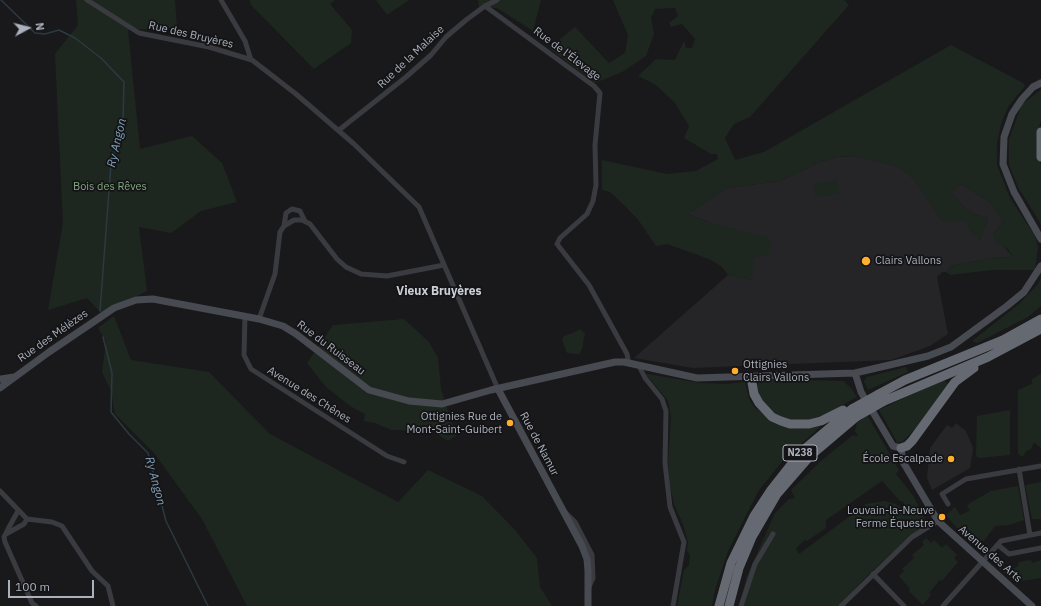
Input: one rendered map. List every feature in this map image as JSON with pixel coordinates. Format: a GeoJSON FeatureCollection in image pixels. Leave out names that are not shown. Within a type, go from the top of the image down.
{"type":"FeatureCollection","features":[{"type":"Feature","properties":{"kind":"highway"},"geometry":{"type":"LineString","coordinates":[[1041,132],[1041,156]]}},
{"type":"Feature","properties":{"kind":"highway","name":"N238"},"geometry":{"type":"LineString","coordinates":[[720,606],[731,563],[784,471],[801,452],[854,413],[881,398],[905,380],[984,349],[1041,319]]}},
{"type":"Feature","properties":{"kind":"highway","name":"N238"},"geometry":{"type":"LineString","coordinates":[[881,398],[908,390],[988,357],[1041,329]]}},
{"type":"Feature","properties":{"kind":"highway"},"geometry":{"type":"LineString","coordinates":[[901,448],[907,446],[912,441],[942,398],[960,376],[979,366],[988,357]]}},
{"type":"Feature","properties":{"kind":"highway"},"geometry":{"type":"LineString","coordinates":[[751,377],[754,394],[758,403],[772,417],[781,421],[790,424],[809,424],[821,421],[844,409],[854,413]]}},
{"type":"Feature","properties":{"kind":"highway","name":"N238"},"geometry":{"type":"LineString","coordinates":[[729,606],[739,568],[757,518]]}},
{"type":"Feature","properties":{"kind":"street","name":"Rue des Bruyères"},"geometry":{"type":"LineString","coordinates":[[87,0],[138,33],[209,47],[251,60],[296,94],[339,130],[417,205],[498,389]]}},
{"type":"Feature","properties":{"kind":"street"},"geometry":{"type":"LineString","coordinates":[[221,0],[245,41],[251,60]]}},
{"type":"Feature","properties":{"kind":"street","name":"Rue de la Malaise"},"geometry":{"type":"LineString","coordinates":[[339,130],[406,77],[431,55],[446,37],[485,6],[497,0]]}},
{"type":"Feature","properties":{"kind":"street","name":"Rue de l'Élevage"},"geometry":{"type":"LineString","coordinates":[[485,6],[493,10],[594,86],[600,93],[594,148],[596,185],[593,201],[587,214],[560,238],[557,245],[591,288],[627,354],[629,364]]}},
{"type":"Feature","properties":{"kind":"street"},"geometry":{"type":"LineString","coordinates":[[1041,83],[1033,87],[1022,99],[1012,114],[1004,137],[1003,164],[1014,192],[1041,239]]}},
{"type":"Feature","properties":{"kind":"street"},"geometry":{"type":"LineString","coordinates":[[259,319],[274,274],[279,236],[284,226],[286,213],[292,209],[300,211],[305,221],[313,227],[342,264],[361,274],[387,276],[444,265]]}},
{"type":"Feature","properties":{"kind":"street"},"geometry":{"type":"LineString","coordinates":[[284,226],[294,220],[305,221]]}},
{"type":"Feature","properties":{"kind":"street","name":"Rue du Ruisseau"},"geometry":{"type":"LineString","coordinates":[[105,314],[129,302],[153,299],[259,319],[283,326],[296,334],[369,390],[409,401],[442,404],[498,389],[615,362],[697,378],[855,373],[928,356],[951,347],[1024,292],[1041,266]]}},
{"type":"Feature","properties":{"kind":"street","name":"Rue des Mélèzes"},"geometry":{"type":"LineString","coordinates":[[1,383],[14,377],[105,314]]}},
{"type":"Feature","properties":{"kind":"street","name":"Avenue des Chênes"},"geometry":{"type":"LineString","coordinates":[[244,316],[244,355],[251,369],[387,456],[404,462]]}},
{"type":"Feature","properties":{"kind":"street"},"geometry":{"type":"LineString","coordinates":[[639,366],[645,378],[662,398],[666,411],[665,463],[670,507],[684,542],[673,606]]}},
{"type":"Feature","properties":{"kind":"street"},"geometry":{"type":"LineString","coordinates":[[855,373],[861,392],[893,446],[901,448]]}},
{"type":"Feature","properties":{"kind":"street","name":"Rue de Namur"},"geometry":{"type":"LineString","coordinates":[[498,389],[582,546],[587,559],[588,606]]}},
{"type":"Feature","properties":{"kind":"street","name":"Avenue des Arts"},"geometry":{"type":"LineString","coordinates":[[901,448],[903,462],[925,503],[938,521],[1032,606]]}},
{"type":"Feature","properties":{"kind":"street"},"geometry":{"type":"LineString","coordinates":[[948,504],[942,494],[966,479],[1041,466]]}},
{"type":"Feature","properties":{"kind":"street"},"geometry":{"type":"LineString","coordinates":[[1019,470],[1030,535]]}},
{"type":"Feature","properties":{"kind":"street"},"geometry":{"type":"LineString","coordinates":[[0,491],[27,520],[52,522],[62,526],[92,571],[108,586],[113,606]]}},
{"type":"Feature","properties":{"kind":"street"},"geometry":{"type":"LineString","coordinates":[[18,511],[6,534],[5,542],[29,597],[36,606]]}},
{"type":"Feature","properties":{"kind":"street"},"geometry":{"type":"LineString","coordinates":[[6,534],[24,524],[27,520]]}},
{"type":"Feature","properties":{"kind":"street"},"geometry":{"type":"LineString","coordinates":[[840,606],[912,537],[938,521]]}},
{"type":"Feature","properties":{"kind":"street"},"geometry":{"type":"LineString","coordinates":[[943,606],[998,544],[1006,539],[1041,533]]}},
{"type":"Feature","properties":{"kind":"street"},"geometry":{"type":"LineString","coordinates":[[741,606],[755,564],[773,534]]}},
{"type":"Feature","properties":{"kind":"street"},"geometry":{"type":"LineString","coordinates":[[998,544],[1009,554],[1041,548]]}},
{"type":"Feature","properties":{"kind":"street"},"geometry":{"type":"LineString","coordinates":[[872,574],[904,606]]}},
{"type":"Feature","properties":{"kind":"shaded area","name":"Clairs Vallons"},"geometry":{"type":"Polygon","coordinates":[[[853,156],[886,163],[900,168],[913,178],[943,222],[966,222],[973,234],[980,240],[988,218],[974,214],[962,205],[951,192],[961,184],[989,201],[1003,222],[993,234],[1013,257],[993,258],[950,266],[946,272],[942,272],[937,277],[948,334],[930,346],[891,360],[693,368],[634,358],[728,275],[753,280],[711,223],[688,214],[727,188],[780,181],[820,162],[837,157],[853,156]]]}},
{"type":"Feature","properties":{"kind":"shaded area","name":"École Escalpade"},"geometry":{"type":"Polygon","coordinates":[[[956,423],[966,431],[973,448],[970,468],[932,490],[927,478],[930,448],[947,425],[952,428],[956,423]]]}},
{"type":"Feature","properties":{"kind":"green space","name":"Bois des Rêves"},"geometry":{"type":"Polygon","coordinates":[[[76,0],[175,0],[177,28],[128,30],[140,149],[192,136],[222,163],[237,202],[201,211],[171,233],[139,227],[147,291],[101,313],[87,298],[48,310],[63,223],[55,54],[78,25],[76,0]]]}},
{"type":"Feature","properties":{"kind":"green space"},"geometry":{"type":"Polygon","coordinates":[[[250,0],[335,0],[330,4],[352,30],[351,43],[314,69],[251,5],[250,0]]]}},
{"type":"Feature","properties":{"kind":"green space"},"geometry":{"type":"Polygon","coordinates":[[[376,0],[409,0],[387,15],[376,0]]]}},
{"type":"Feature","properties":{"kind":"green space"},"geometry":{"type":"Polygon","coordinates":[[[478,0],[541,0],[533,31],[497,8],[479,7],[478,0]]]}},
{"type":"Feature","properties":{"kind":"green space"},"geometry":{"type":"Polygon","coordinates":[[[613,0],[844,0],[849,5],[750,117],[734,124],[725,138],[735,160],[764,152],[951,45],[1023,83],[1025,86],[1008,107],[1001,124],[997,143],[997,165],[1010,198],[1035,236],[1038,248],[1035,270],[992,270],[950,275],[946,272],[950,266],[993,258],[1013,257],[1008,249],[995,242],[993,234],[1003,222],[989,201],[961,184],[951,192],[962,205],[974,214],[988,218],[980,240],[973,234],[966,222],[943,222],[913,178],[900,168],[886,163],[853,156],[837,157],[820,162],[780,181],[727,188],[688,214],[711,223],[768,237],[772,243],[769,255],[753,258],[753,280],[728,275],[721,266],[709,259],[667,244],[656,246],[639,221],[625,206],[610,192],[602,190],[602,160],[667,174],[696,171],[718,159],[717,154],[711,154],[684,138],[689,126],[675,103],[656,85],[638,76],[656,59],[675,60],[684,41],[686,48],[692,48],[695,39],[682,24],[671,27],[669,23],[678,16],[675,8],[655,9],[651,18],[654,34],[646,56],[622,72],[595,83],[549,48],[575,27],[609,63],[625,53],[628,35],[613,0]]]}},
{"type":"Feature","properties":{"kind":"green space"},"geometry":{"type":"Polygon","coordinates":[[[1041,90],[1041,120],[1038,131],[1038,156],[1041,166],[1041,224],[1019,189],[1009,165],[1009,139],[1022,104],[1041,90]]]}},
{"type":"Feature","properties":{"kind":"green space"},"geometry":{"type":"Polygon","coordinates":[[[837,180],[839,194],[815,197],[813,183],[837,180]]]}},
{"type":"Feature","properties":{"kind":"green space"},"geometry":{"type":"Polygon","coordinates":[[[1041,278],[1041,306],[1028,317],[977,343],[972,341],[1019,304],[1038,284],[1041,278]]]}},
{"type":"Feature","properties":{"kind":"green space"},"geometry":{"type":"Polygon","coordinates":[[[114,316],[131,360],[209,372],[270,434],[398,502],[428,470],[482,496],[515,530],[537,558],[540,587],[552,606],[247,606],[202,519],[154,453],[115,414],[111,391],[102,372],[106,342],[98,328],[114,316]]]}},
{"type":"Feature","properties":{"kind":"green space"},"geometry":{"type":"Polygon","coordinates":[[[404,319],[429,342],[438,358],[441,389],[456,436],[448,441],[431,430],[391,430],[375,423],[364,421],[365,414],[350,406],[326,387],[307,363],[333,325],[404,319]]]}},
{"type":"Feature","properties":{"kind":"green space"},"geometry":{"type":"Polygon","coordinates":[[[580,329],[585,333],[582,349],[579,354],[567,353],[562,340],[564,336],[580,329]]]}},
{"type":"Feature","properties":{"kind":"green space"},"geometry":{"type":"Polygon","coordinates":[[[906,367],[908,372],[868,390],[864,381],[867,377],[906,367]]]}},
{"type":"Feature","properties":{"kind":"green space"},"geometry":{"type":"Polygon","coordinates":[[[642,373],[700,383],[725,384],[745,382],[749,399],[755,408],[782,426],[802,429],[821,426],[785,458],[759,490],[728,551],[715,590],[712,606],[677,606],[684,570],[689,565],[690,555],[687,551],[688,542],[683,524],[675,507],[670,486],[668,463],[671,418],[668,401],[651,380],[642,373]]]}},
{"type":"Feature","properties":{"kind":"green space"},"geometry":{"type":"Polygon","coordinates":[[[1041,374],[1041,448],[1034,442],[1031,449],[1026,451],[1023,457],[1018,454],[1018,390],[1032,384],[1032,379],[1041,374]]]}},
{"type":"Feature","properties":{"kind":"green space"},"geometry":{"type":"Polygon","coordinates":[[[763,379],[843,381],[851,388],[857,397],[826,414],[810,420],[794,421],[776,415],[759,399],[756,388],[758,383],[763,379]]]}},
{"type":"Feature","properties":{"kind":"green space"},"geometry":{"type":"Polygon","coordinates":[[[942,380],[949,384],[920,424],[902,442],[897,442],[879,410],[942,380]]]}},
{"type":"Feature","properties":{"kind":"green space"},"geometry":{"type":"Polygon","coordinates":[[[1010,410],[1010,455],[979,458],[976,456],[977,416],[1010,410]]]}},
{"type":"Feature","properties":{"kind":"green space"},"geometry":{"type":"Polygon","coordinates":[[[867,415],[899,470],[896,474],[914,497],[928,526],[905,541],[870,573],[838,606],[739,606],[747,576],[775,513],[789,499],[795,498],[791,490],[822,460],[853,435],[858,436],[855,431],[857,423],[867,415]],[[882,481],[826,520],[826,528],[807,541],[805,540],[796,548],[799,554],[866,504],[884,501],[902,508],[904,502],[900,501],[882,481]]]}},
{"type":"Feature","properties":{"kind":"green space"},"geometry":{"type":"Polygon","coordinates":[[[1041,482],[1041,519],[1032,519],[1025,485],[1041,482]]]}},
{"type":"Feature","properties":{"kind":"green space"},"geometry":{"type":"Polygon","coordinates":[[[1018,486],[1024,520],[1009,525],[995,526],[984,541],[982,540],[976,546],[962,534],[946,515],[955,507],[960,515],[965,513],[970,510],[967,506],[970,503],[991,491],[1018,486]]]}},
{"type":"Feature","properties":{"kind":"green space"},"geometry":{"type":"Polygon","coordinates":[[[926,538],[931,543],[934,540],[942,548],[946,544],[957,555],[954,558],[958,562],[942,581],[940,580],[929,593],[931,595],[923,605],[908,590],[910,589],[899,576],[904,571],[902,569],[914,558],[912,555],[924,545],[922,542],[926,538]]]}},
{"type":"Feature","properties":{"kind":"green space"},"geometry":{"type":"Polygon","coordinates":[[[994,556],[1008,569],[1015,568],[1018,566],[1018,563],[1024,561],[1031,560],[1032,563],[1041,560],[1041,578],[1021,581],[1017,584],[990,560],[994,556]]]}},
{"type":"Feature","properties":{"kind":"waterway","name":"Ry Angon"},"geometry":{"type":"LineString","coordinates":[[1,0],[35,33],[45,34],[59,30],[75,38],[101,58],[124,82],[123,120],[111,164],[100,311]]}},
{"type":"Feature","properties":{"kind":"waterway","name":"Ry Angon"},"geometry":{"type":"LineString","coordinates":[[103,337],[112,373],[111,412],[129,434],[148,453],[166,521],[208,606]]}},
{"type":"Feature","properties":{"kind":"place","name":"Clairs Vallons"},"geometry":{"type":"Point","coordinates":[866,261]}},
{"type":"Feature","properties":{"kind":"place","name":"Ottignies Clairs Vallons"},"geometry":{"type":"Point","coordinates":[735,371]}},
{"type":"Feature","properties":{"kind":"place","name":"Ottignies Rue de Mont-Saint-Guibert"},"geometry":{"type":"Point","coordinates":[510,423]}},
{"type":"Feature","properties":{"kind":"place","name":"École Escalpade"},"geometry":{"type":"Point","coordinates":[951,459]}},
{"type":"Feature","properties":{"kind":"place","name":"Louvain-la-Neuve Ferme Équestre"},"geometry":{"type":"Point","coordinates":[942,517]}},
{"type":"Feature","properties":{"kind":"district","name":"Vieux Bruyères"},"geometry":{"type":"Point","coordinates":[439,292]}}]}
